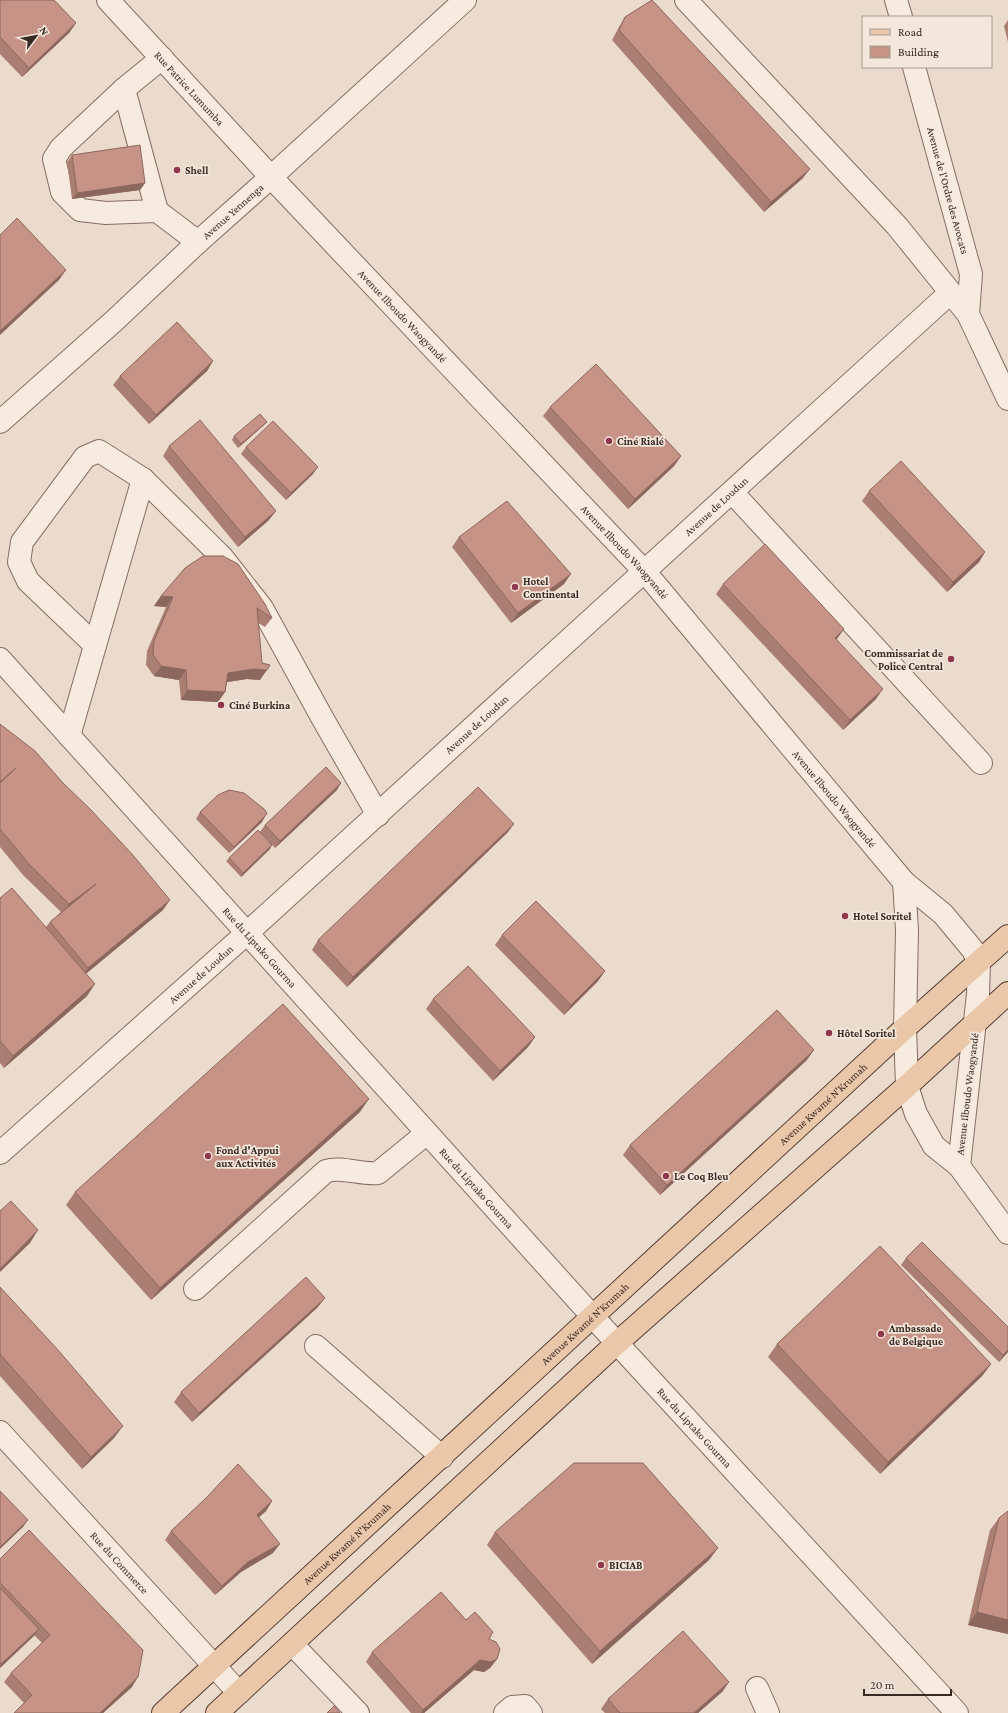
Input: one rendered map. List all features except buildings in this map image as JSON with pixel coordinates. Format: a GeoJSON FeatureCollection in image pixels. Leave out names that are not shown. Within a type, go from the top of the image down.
{"type":"FeatureCollection","features":[{"type":"Feature","properties":{"kind":"main road","name":"Avenue Kwamé N'Krumah"},"geometry":{"type":"LineString","coordinates":[[163,1713],[593,1318],[905,1028],[1008,936]]}},
{"type":"Feature","properties":{"kind":"main road"},"geometry":{"type":"LineString","coordinates":[[217,1713],[617,1343],[907,1086],[1008,993]]}},
{"type":"Feature","properties":{"kind":"street","name":"Rue Patrice Lumumba"},"geometry":{"type":"LineString","coordinates":[[108,0],[271,177]]}},
{"type":"Feature","properties":{"kind":"street","name":"Avenue Yennenga"},"geometry":{"type":"LineString","coordinates":[[0,422],[114,321],[198,242],[465,0]]}},
{"type":"Feature","properties":{"kind":"street"},"geometry":{"type":"LineString","coordinates":[[686,0],[897,226],[968,314],[1003,375],[1008,399]]}},
{"type":"Feature","properties":{"kind":"street"},"geometry":{"type":"LineString","coordinates":[[896,0],[901,16]]}},
{"type":"Feature","properties":{"kind":"street"},"geometry":{"type":"LineString","coordinates":[[157,211],[106,214],[80,210],[62,192],[54,160],[61,148],[124,89],[162,58]]}},
{"type":"Feature","properties":{"kind":"street","name":"Avenue de l'Ordre des Avocats"},"geometry":{"type":"LineString","coordinates":[[914,68],[971,274],[968,314]]}},
{"type":"Feature","properties":{"kind":"street"},"geometry":{"type":"LineString","coordinates":[[124,89],[157,211],[198,242]]}},
{"type":"Feature","properties":{"kind":"street","name":"Avenue Ilboudo Waogyandé"},"geometry":{"type":"LineString","coordinates":[[271,177],[645,572],[904,882],[943,914],[973,950],[979,963],[978,994],[959,1166],[1008,1233]]}},
{"type":"Feature","properties":{"kind":"street","name":"Avenue de Loudun"},"geometry":{"type":"LineString","coordinates":[[0,1153],[378,815],[950,293]]}},
{"type":"Feature","properties":{"kind":"street"},"geometry":{"type":"LineString","coordinates":[[95,645],[28,581],[19,562],[22,542],[85,457],[99,451],[143,479],[222,557],[262,608],[378,815]]}},
{"type":"Feature","properties":{"kind":"street"},"geometry":{"type":"LineString","coordinates":[[69,736],[143,479]]}},
{"type":"Feature","properties":{"kind":"street"},"geometry":{"type":"LineString","coordinates":[[732,492],[981,762]]}},
{"type":"Feature","properties":{"kind":"street","name":"Rue du Liptako Gourma"},"geometry":{"type":"LineString","coordinates":[[0,659],[593,1318],[957,1713]]}},
{"type":"Feature","properties":{"kind":"street"},"geometry":{"type":"LineString","coordinates":[[904,882],[907,930],[905,1028],[907,1086],[916,1114],[934,1146],[959,1166]]}},
{"type":"Feature","properties":{"kind":"street"},"geometry":{"type":"LineString","coordinates":[[195,1289],[326,1171],[333,1168],[368,1174],[378,1173],[427,1133]]}},
{"type":"Feature","properties":{"kind":"street"},"geometry":{"type":"LineString","coordinates":[[316,1346],[442,1457]]}},
{"type":"Feature","properties":{"kind":"street","name":"Rue du Commerce"},"geometry":{"type":"LineString","coordinates":[[0,1432],[239,1693]]}},
{"type":"Feature","properties":{"kind":"street"},"geometry":{"type":"LineString","coordinates":[[292,1644],[358,1713]]}},
{"type":"Feature","properties":{"kind":"street"},"geometry":{"type":"LineString","coordinates":[[757,1688],[768,1713]]}},
{"type":"Feature","properties":{"kind":"street"},"geometry":{"type":"LineString","coordinates":[[505,1713],[512,1707],[525,1706],[532,1713]]}},
{"type":"Feature","properties":{"kind":"place","name":"Shell"},"geometry":{"type":"Point","coordinates":[177,170]}},
{"type":"Feature","properties":{"kind":"place","name":"Ciné Rialé"},"geometry":{"type":"Point","coordinates":[609,441]}},
{"type":"Feature","properties":{"kind":"place","name":"Hotel Continental"},"geometry":{"type":"Point","coordinates":[515,587]}},
{"type":"Feature","properties":{"kind":"place","name":"Commissariat de Police Central"},"geometry":{"type":"Point","coordinates":[951,659]}},
{"type":"Feature","properties":{"kind":"place","name":"Ciné Burkina"},"geometry":{"type":"Point","coordinates":[221,705]}},
{"type":"Feature","properties":{"kind":"place","name":"Hotel Soritel"},"geometry":{"type":"Point","coordinates":[845,916]}},
{"type":"Feature","properties":{"kind":"place","name":"Hôtel Soritel"},"geometry":{"type":"Point","coordinates":[829,1033]}},
{"type":"Feature","properties":{"kind":"place","name":"Fond d'Appui aux Activités"},"geometry":{"type":"Point","coordinates":[208,1156]}},
{"type":"Feature","properties":{"kind":"place","name":"Le Coq Bleu"},"geometry":{"type":"Point","coordinates":[666,1176]}},
{"type":"Feature","properties":{"kind":"place","name":"Ambassade de Belgique"},"geometry":{"type":"Point","coordinates":[881,1334]}},
{"type":"Feature","properties":{"kind":"place","name":"BICIAB"},"geometry":{"type":"Point","coordinates":[601,1565]}}]}
